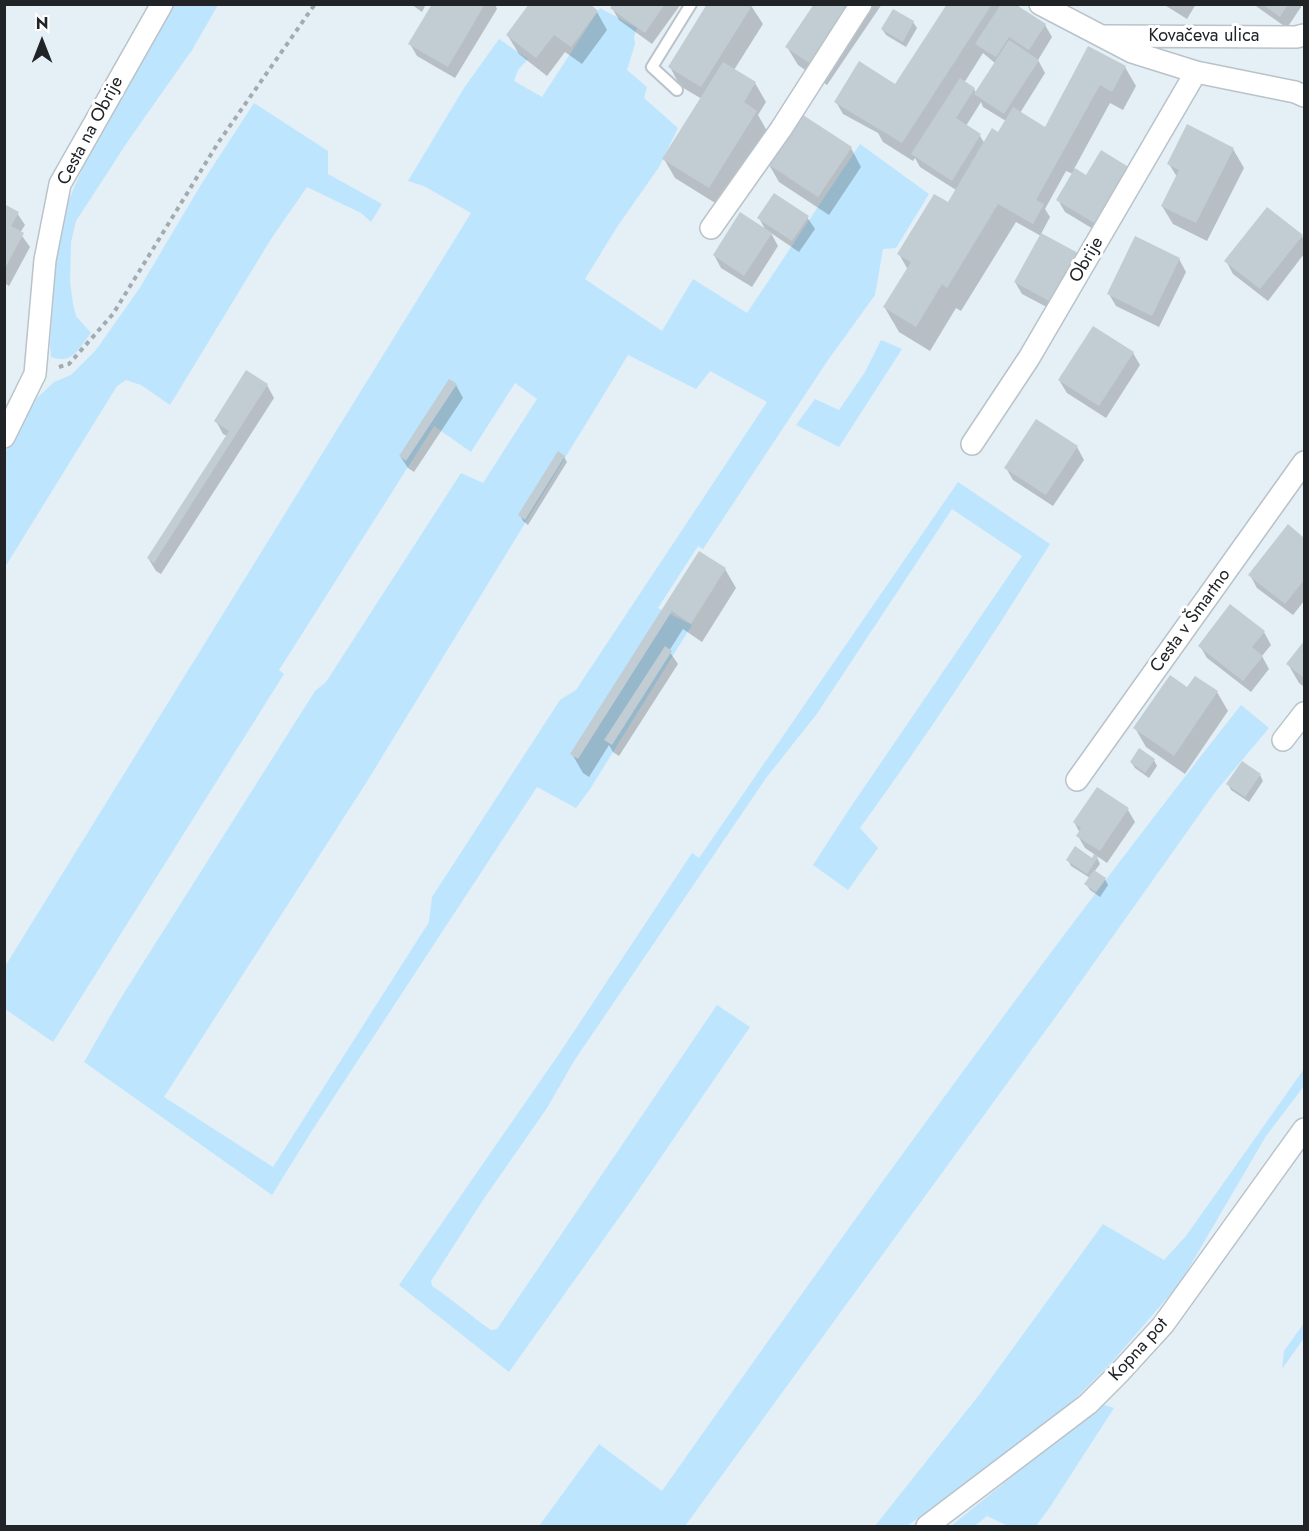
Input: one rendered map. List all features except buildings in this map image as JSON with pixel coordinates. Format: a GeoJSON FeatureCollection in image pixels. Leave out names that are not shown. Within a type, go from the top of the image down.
{"type":"FeatureCollection","features":[{"type":"Feature","properties":{"kind":"street","name":"Cesta na Obrije"},"geometry":{"type":"LineString","coordinates":[[35,374],[45,260],[60,183],[162,4]]}},
{"type":"Feature","properties":{"kind":"street"},"geometry":{"type":"LineString","coordinates":[[711,228],[742,181],[781,129],[861,4]]}},
{"type":"Feature","properties":{"kind":"street"},"geometry":{"type":"LineString","coordinates":[[1040,4],[1132,52],[1197,72],[1305,96]]}},
{"type":"Feature","properties":{"kind":"street","name":"Kovačeva ulica"},"geometry":{"type":"LineString","coordinates":[[1104,36],[1296,37],[1305,35]]}},
{"type":"Feature","properties":{"kind":"street","name":"Obrije"},"geometry":{"type":"LineString","coordinates":[[972,444],[1034,348],[1197,72]]}},
{"type":"Feature","properties":{"kind":"street"},"geometry":{"type":"LineString","coordinates":[[4,437],[35,374]]}},
{"type":"Feature","properties":{"kind":"street","name":"Cesta v Šmartno"},"geometry":{"type":"LineString","coordinates":[[1077,780],[1305,462]]}},
{"type":"Feature","properties":{"kind":"street"},"geometry":{"type":"LineString","coordinates":[[1283,740],[1305,713]]}},
{"type":"Feature","properties":{"kind":"street","name":"Kopna pot"},"geometry":{"type":"LineString","coordinates":[[927,1527],[1088,1404],[1120,1372],[1163,1325],[1305,1129]]}},
{"type":"Feature","properties":{"kind":"lane"},"geometry":{"type":"LineString","coordinates":[[677,90],[652,67],[691,4]]}},
{"type":"Feature","properties":{"kind":"path"},"geometry":{"type":"LineString","coordinates":[[35,374],[69,364],[112,314],[218,143],[315,4]]}},
{"type":"Feature","properties":{"kind":"shaded area"},"geometry":{"type":"Polygon","coordinates":[[[174,5],[218,5],[192,50],[128,141],[76,221],[71,242],[70,282],[76,316],[91,333],[70,357],[59,359],[51,357],[58,238],[66,206],[92,147],[174,5]]]}},
{"type":"Feature","properties":{"kind":"shaded area"},"geometry":{"type":"Polygon","coordinates":[[[600,8],[637,28],[627,70],[647,87],[644,98],[678,128],[659,167],[617,227],[585,279],[662,331],[693,279],[747,313],[860,144],[929,194],[896,248],[883,249],[875,295],[828,360],[703,549],[698,546],[658,608],[692,625],[590,789],[576,808],[537,787],[272,1195],[84,1062],[119,1001],[315,691],[326,682],[461,473],[483,483],[537,399],[515,383],[471,452],[434,426],[279,670],[284,674],[53,1042],[5,1009],[4,968],[471,213],[424,186],[408,181],[464,88],[499,39],[528,59],[518,70],[514,81],[542,97],[600,8]],[[628,355],[366,783],[164,1097],[273,1167],[429,922],[432,897],[560,700],[576,690],[767,402],[710,371],[696,389],[628,355]]]}},
{"type":"Feature","properties":{"kind":"shaded area"},"geometry":{"type":"Polygon","coordinates":[[[254,103],[328,151],[328,174],[382,204],[371,222],[361,213],[307,187],[271,239],[170,405],[141,385],[126,380],[117,386],[5,567],[4,454],[36,399],[54,382],[71,375],[96,350],[139,289],[202,183],[254,103]]]}},
{"type":"Feature","properties":{"kind":"shaded area"},"geometry":{"type":"Polygon","coordinates":[[[881,340],[902,349],[839,447],[796,425],[815,399],[839,410],[865,372],[881,340]]]}},
{"type":"Feature","properties":{"kind":"shaded area"},"geometry":{"type":"Polygon","coordinates":[[[958,482],[1050,544],[958,688],[860,828],[878,848],[848,890],[813,865],[1022,556],[952,509],[816,715],[766,778],[574,1061],[547,1108],[483,1200],[431,1281],[432,1286],[484,1325],[491,1330],[497,1329],[717,1005],[750,1027],[633,1198],[509,1372],[399,1285],[561,1051],[692,853],[699,858],[958,482]]]}},
{"type":"Feature","properties":{"kind":"shaded area"},"geometry":{"type":"Polygon","coordinates":[[[1241,705],[1269,728],[1216,791],[1062,1008],[685,1526],[539,1526],[599,1444],[662,1491],[1018,996],[1241,705]]]}},
{"type":"Feature","properties":{"kind":"shaded area"},"geometry":{"type":"Polygon","coordinates":[[[1304,1069],[1304,1086],[1266,1136],[1180,1283],[1112,1362],[1074,1400],[1036,1431],[907,1526],[875,1526],[979,1395],[1103,1224],[1164,1260],[1186,1236],[1304,1069]]]}},
{"type":"Feature","properties":{"kind":"shaded area"},"geometry":{"type":"Polygon","coordinates":[[[1304,1323],[1304,1338],[1282,1369],[1284,1351],[1304,1323]]]}},
{"type":"Feature","properties":{"kind":"shaded area"},"geometry":{"type":"Polygon","coordinates":[[[1102,1404],[1114,1408],[1036,1526],[1008,1526],[987,1516],[975,1526],[951,1526],[1102,1404]]]}}]}
